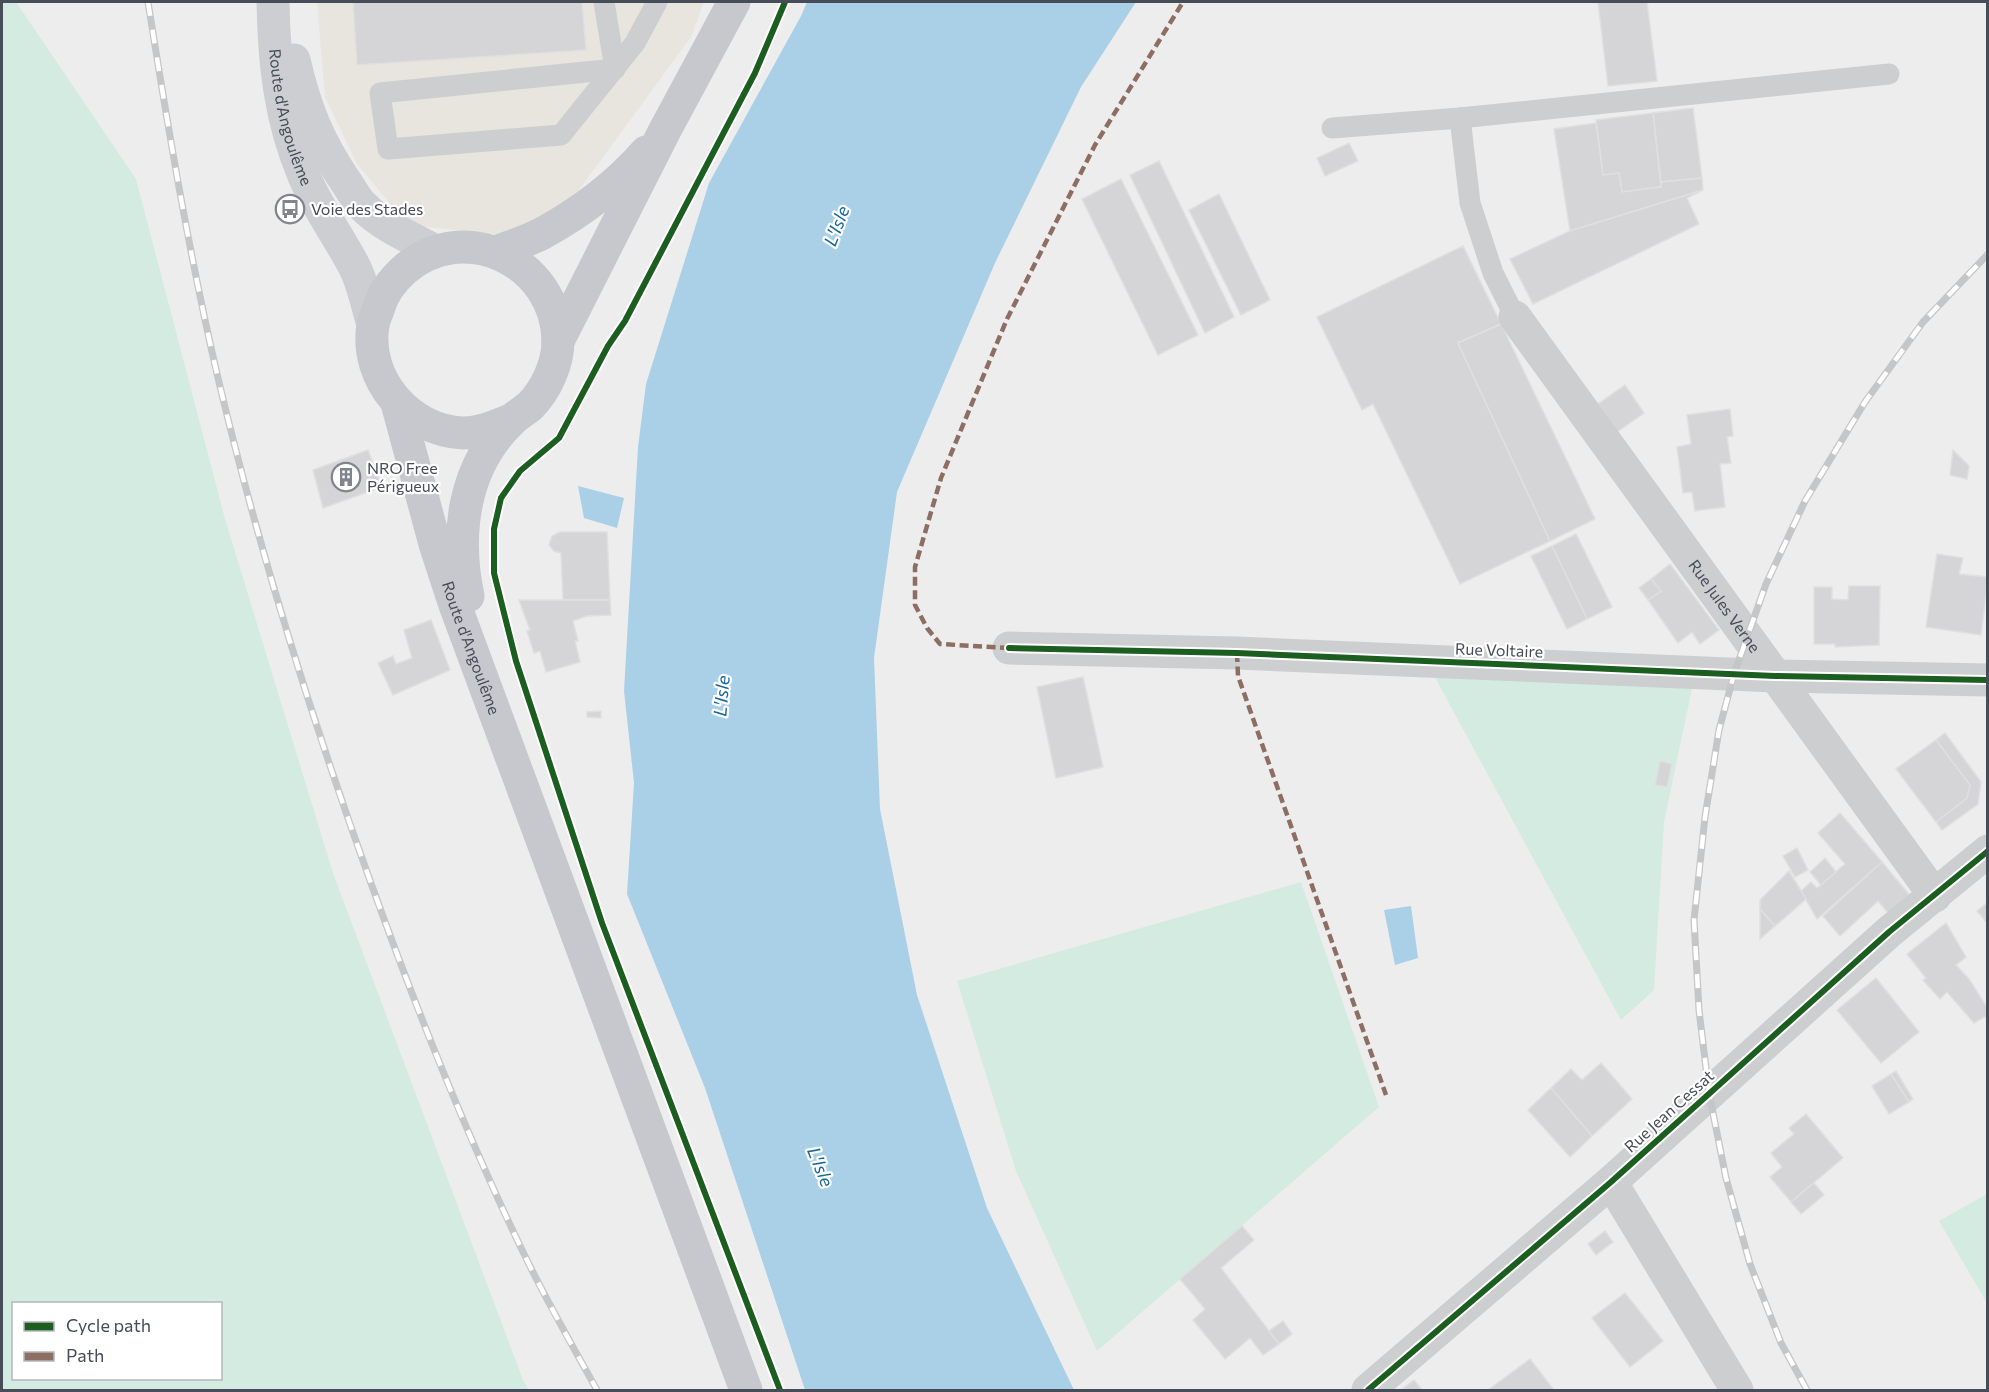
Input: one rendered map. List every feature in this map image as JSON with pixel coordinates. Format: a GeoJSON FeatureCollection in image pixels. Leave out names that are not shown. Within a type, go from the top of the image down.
{"type":"FeatureCollection","features":[{"type":"Feature","properties":{"kind":"main road","name":"Route d'Angoulême"},"geometry":{"type":"LineString","coordinates":[[273,2],[274,48],[281,104],[290,139],[316,202],[354,266],[373,325]]}},
{"type":"Feature","properties":{"kind":"main road","name":"Route d'Angoulême"},"geometry":{"type":"LineString","coordinates":[[288,2],[291,44],[303,97],[314,128],[336,167],[362,205],[394,230],[436,251]]}},
{"type":"Feature","properties":{"kind":"main road"},"geometry":{"type":"LineString","coordinates":[[558,341],[554,313],[541,287],[521,266],[495,252],[466,247],[436,251],[413,262],[394,279],[381,301],[373,325],[373,353],[381,380],[397,403],[417,419],[439,429],[464,433],[489,429],[511,420],[530,406],[545,387],[554,365],[558,341],[665,130],[734,2]]}},
{"type":"Feature","properties":{"kind":"main road"},"geometry":{"type":"LineString","coordinates":[[495,252],[542,234],[601,194],[635,164],[665,130]]}},
{"type":"Feature","properties":{"kind":"main road","name":"Route d'Angoulême"},"geometry":{"type":"LineString","coordinates":[[397,403],[435,544],[493,706]]}},
{"type":"Feature","properties":{"kind":"main road","name":"Route d'Angoulême"},"geometry":{"type":"LineString","coordinates":[[493,706],[467,590],[462,547],[463,518],[476,469],[511,420]]}},
{"type":"Feature","properties":{"kind":"main road"},"geometry":{"type":"LineString","coordinates":[[493,706],[746,1390]]}},
{"type":"Feature","properties":{"kind":"street","name":"Rue Jules Verne"},"geometry":{"type":"LineString","coordinates":[[1515,318],[1935,896]]}},
{"type":"Feature","properties":{"kind":"street","name":"Rue Voltaire"},"geometry":{"type":"LineString","coordinates":[[1009,648],[1237,653],[1775,676],[1988,680]]}},
{"type":"Feature","properties":{"kind":"street","name":"Rue Jean Cessat"},"geometry":{"type":"LineString","coordinates":[[1368,1390],[1611,1182],[1889,932],[1988,851]]}},
{"type":"Feature","properties":{"kind":"street"},"geometry":{"type":"LineString","coordinates":[[1611,1182],[1737,1390]]}},
{"type":"Feature","properties":{"kind":"lane"},"geometry":{"type":"LineString","coordinates":[[604,2],[615,69]]}},
{"type":"Feature","properties":{"kind":"lane"},"geometry":{"type":"LineString","coordinates":[[615,69],[380,93],[388,149],[561,135],[615,69],[635,43],[657,2]]}},
{"type":"Feature","properties":{"kind":"lane"},"geometry":{"type":"LineString","coordinates":[[1332,128],[1460,118],[1889,74]]}},
{"type":"Feature","properties":{"kind":"lane"},"geometry":{"type":"LineString","coordinates":[[1460,118],[1470,203],[1493,273],[1515,318]]}},
{"type":"Feature","properties":{"kind":"shaded area"},"geometry":{"type":"Polygon","coordinates":[[[317,2],[704,2],[691,37],[576,194],[512,236],[408,225],[357,164],[325,97],[317,2]]]}},
{"type":"Feature","properties":{"kind":"green space"},"geometry":{"type":"Polygon","coordinates":[[[2,2],[16,2],[136,179],[225,519],[333,873],[523,1380],[529,1390],[2,1390],[2,2]]]}},
{"type":"Feature","properties":{"kind":"green space"},"geometry":{"type":"Polygon","coordinates":[[[1432,672],[1693,684],[1664,822],[1654,990],[1621,1020],[1432,672]]]}},
{"type":"Feature","properties":{"kind":"green space"},"geometry":{"type":"Polygon","coordinates":[[[1301,882],[1379,1107],[1097,1351],[1016,1171],[957,981],[1301,882]]]}},
{"type":"Feature","properties":{"kind":"green space"},"geometry":{"type":"Polygon","coordinates":[[[1987,1194],[1987,1303],[1939,1221],[1987,1194]]]}},
{"type":"Feature","properties":{"kind":"water","name":"L'Isle"},"geometry":{"type":"Polygon","coordinates":[[[807,2],[1136,2],[1081,87],[995,263],[897,492],[874,658],[880,809],[917,995],[987,1208],[1074,1390],[805,1390],[705,1088],[627,894],[634,783],[624,691],[638,447],[646,384],[709,183],[807,2]]]}},
{"type":"Feature","properties":{"kind":"water"},"geometry":{"type":"Polygon","coordinates":[[[578,486],[624,498],[617,528],[584,518],[578,486]]]}},
{"type":"Feature","properties":{"kind":"water"},"geometry":{"type":"Polygon","coordinates":[[[1411,906],[1418,958],[1395,965],[1384,910],[1411,906]]]}},
{"type":"Feature","properties":{"kind":"building"},"geometry":{"type":"Polygon","coordinates":[[[353,2],[582,2],[586,50],[357,65],[353,2]]]}},
{"type":"Feature","properties":{"kind":"building"},"geometry":{"type":"Polygon","coordinates":[[[1598,2],[1647,2],[1657,81],[1608,86],[1598,2]]]}},
{"type":"Feature","properties":{"kind":"building"},"geometry":{"type":"Polygon","coordinates":[[[1693,108],[1702,178],[1661,182],[1653,113],[1693,108]]]}},
{"type":"Feature","properties":{"kind":"building"},"geometry":{"type":"Polygon","coordinates":[[[1653,113],[1661,187],[1622,192],[1619,173],[1603,175],[1596,120],[1653,113]]]}},
{"type":"Feature","properties":{"kind":"building"},"geometry":{"type":"Polygon","coordinates":[[[1596,123],[1603,175],[1619,173],[1622,192],[1661,187],[1661,182],[1702,178],[1703,190],[1570,231],[1554,129],[1596,123]]]}},
{"type":"Feature","properties":{"kind":"building"},"geometry":{"type":"Polygon","coordinates":[[[1349,143],[1358,161],[1325,176],[1317,158],[1349,143]]]}},
{"type":"Feature","properties":{"kind":"building"},"geometry":{"type":"Polygon","coordinates":[[[1159,161],[1234,317],[1205,333],[1130,175],[1159,161]]]}},
{"type":"Feature","properties":{"kind":"building"},"geometry":{"type":"Polygon","coordinates":[[[1121,179],[1198,335],[1158,355],[1082,199],[1121,179]]]}},
{"type":"Feature","properties":{"kind":"building"},"geometry":{"type":"Polygon","coordinates":[[[1703,190],[1687,198],[1699,224],[1533,304],[1510,259],[1570,231],[1703,190]]]}},
{"type":"Feature","properties":{"kind":"building"},"geometry":{"type":"Polygon","coordinates":[[[1219,194],[1270,300],[1241,315],[1189,210],[1219,194]]]}},
{"type":"Feature","properties":{"kind":"building"},"geometry":{"type":"Polygon","coordinates":[[[1463,246],[1501,324],[1458,343],[1550,541],[1460,584],[1373,404],[1362,410],[1317,317],[1463,246]]]}},
{"type":"Feature","properties":{"kind":"building"},"geometry":{"type":"Polygon","coordinates":[[[1501,324],[1595,519],[1550,541],[1458,343],[1501,324]]]}},
{"type":"Feature","properties":{"kind":"building"},"geometry":{"type":"Polygon","coordinates":[[[1625,385],[1644,413],[1617,432],[1598,404],[1625,385]]]}},
{"type":"Feature","properties":{"kind":"building"},"geometry":{"type":"Polygon","coordinates":[[[1730,409],[1733,436],[1727,437],[1731,463],[1720,464],[1725,507],[1695,511],[1692,492],[1683,493],[1677,447],[1691,444],[1687,415],[1730,409]]]}},
{"type":"Feature","properties":{"kind":"building","name":"NRO Free Périgueux"},"geometry":{"type":"Polygon","coordinates":[[[368,450],[382,487],[323,508],[313,470],[368,450]]]}},
{"type":"Feature","properties":{"kind":"building"},"geometry":{"type":"Polygon","coordinates":[[[1953,450],[1969,466],[1967,479],[1950,475],[1953,450]]]}},
{"type":"Feature","properties":{"kind":"building"},"geometry":{"type":"Polygon","coordinates":[[[560,532],[607,532],[610,600],[563,600],[561,553],[554,551],[549,545],[552,536],[560,532]]]}},
{"type":"Feature","properties":{"kind":"building"},"geometry":{"type":"Polygon","coordinates":[[[1576,534],[1612,607],[1587,619],[1552,546],[1576,534]]]}},
{"type":"Feature","properties":{"kind":"building"},"geometry":{"type":"Polygon","coordinates":[[[1552,546],[1587,619],[1567,629],[1531,556],[1552,546]]]}},
{"type":"Feature","properties":{"kind":"building"},"geometry":{"type":"Polygon","coordinates":[[[1937,554],[1963,558],[1959,574],[1988,577],[1981,635],[1926,627],[1937,554]]]}},
{"type":"Feature","properties":{"kind":"building"},"geometry":{"type":"Polygon","coordinates":[[[1670,564],[1719,630],[1700,644],[1692,632],[1678,643],[1648,600],[1661,591],[1651,579],[1670,564]]]}},
{"type":"Feature","properties":{"kind":"building"},"geometry":{"type":"Polygon","coordinates":[[[1651,579],[1661,591],[1648,600],[1639,588],[1651,579]]]}},
{"type":"Feature","properties":{"kind":"building"},"geometry":{"type":"Polygon","coordinates":[[[1849,586],[1880,586],[1879,645],[1835,647],[1835,644],[1814,644],[1814,587],[1832,587],[1832,599],[1848,600],[1849,586]]]}},
{"type":"Feature","properties":{"kind":"building"},"geometry":{"type":"Polygon","coordinates":[[[519,600],[610,600],[611,615],[587,616],[573,621],[580,662],[546,672],[540,651],[534,653],[527,631],[530,630],[519,600]]]}},
{"type":"Feature","properties":{"kind":"building"},"geometry":{"type":"Polygon","coordinates":[[[431,620],[450,670],[393,695],[378,663],[393,656],[396,664],[412,658],[404,630],[431,620]]]}},
{"type":"Feature","properties":{"kind":"building"},"geometry":{"type":"Polygon","coordinates":[[[1083,677],[1103,767],[1056,778],[1037,687],[1083,677]]]}},
{"type":"Feature","properties":{"kind":"building"},"geometry":{"type":"Polygon","coordinates":[[[601,711],[601,718],[587,717],[587,712],[601,711]]]}},
{"type":"Feature","properties":{"kind":"building"},"geometry":{"type":"Polygon","coordinates":[[[1945,733],[1981,782],[1978,804],[1942,830],[1936,822],[1967,798],[1970,785],[1936,740],[1945,733]]]}},
{"type":"Feature","properties":{"kind":"building"},"geometry":{"type":"Polygon","coordinates":[[[1936,740],[1970,785],[1967,798],[1936,822],[1896,769],[1936,740]]]}},
{"type":"Feature","properties":{"kind":"building"},"geometry":{"type":"Polygon","coordinates":[[[1660,761],[1672,764],[1667,787],[1655,785],[1660,761]]]}},
{"type":"Feature","properties":{"kind":"building"},"geometry":{"type":"Polygon","coordinates":[[[1840,813],[1882,862],[1817,919],[1801,891],[1811,882],[1817,888],[1845,864],[1818,833],[1840,813]]]}},
{"type":"Feature","properties":{"kind":"building"},"geometry":{"type":"Polygon","coordinates":[[[1797,848],[1808,870],[1795,877],[1783,856],[1797,848]]]}},
{"type":"Feature","properties":{"kind":"building"},"geometry":{"type":"Polygon","coordinates":[[[1825,858],[1836,872],[1821,885],[1810,872],[1825,858]]]}},
{"type":"Feature","properties":{"kind":"building"},"geometry":{"type":"Polygon","coordinates":[[[1882,862],[1911,897],[1890,915],[1878,901],[1840,936],[1823,916],[1882,862]]]}},
{"type":"Feature","properties":{"kind":"building"},"geometry":{"type":"Polygon","coordinates":[[[1789,871],[1806,899],[1775,926],[1760,909],[1760,900],[1789,871]]]}},
{"type":"Feature","properties":{"kind":"building"},"geometry":{"type":"Polygon","coordinates":[[[1988,902],[1988,924],[1977,911],[1988,902]]]}},
{"type":"Feature","properties":{"kind":"building"},"geometry":{"type":"Polygon","coordinates":[[[1760,909],[1775,926],[1760,939],[1760,909]]]}},
{"type":"Feature","properties":{"kind":"building"},"geometry":{"type":"Polygon","coordinates":[[[1946,923],[1966,957],[1956,965],[1969,979],[1988,1009],[1988,1015],[1974,1023],[1947,992],[1940,999],[1923,980],[1926,978],[1907,954],[1946,923]]]}},
{"type":"Feature","properties":{"kind":"building"},"geometry":{"type":"Polygon","coordinates":[[[1876,978],[1919,1032],[1881,1063],[1837,1010],[1876,978]]]}},
{"type":"Feature","properties":{"kind":"building"},"geometry":{"type":"Polygon","coordinates":[[[1601,1063],[1632,1099],[1592,1136],[1551,1088],[1571,1069],[1582,1080],[1601,1063]]]}},
{"type":"Feature","properties":{"kind":"building"},"geometry":{"type":"Polygon","coordinates":[[[1896,1071],[1913,1099],[1909,1102],[1891,1074],[1896,1071]]]}},
{"type":"Feature","properties":{"kind":"building"},"geometry":{"type":"Polygon","coordinates":[[[1891,1074],[1909,1102],[1889,1114],[1872,1086],[1891,1074]]]}},
{"type":"Feature","properties":{"kind":"building"},"geometry":{"type":"Polygon","coordinates":[[[1551,1088],[1592,1136],[1570,1157],[1528,1110],[1551,1088]]]}},
{"type":"Feature","properties":{"kind":"building"},"geometry":{"type":"Polygon","coordinates":[[[1806,1114],[1843,1158],[1791,1202],[1770,1177],[1782,1167],[1771,1153],[1794,1134],[1789,1128],[1806,1114]]]}},
{"type":"Feature","properties":{"kind":"building"},"geometry":{"type":"Polygon","coordinates":[[[1814,1183],[1824,1195],[1801,1214],[1791,1202],[1814,1183]]]}},
{"type":"Feature","properties":{"kind":"building"},"geometry":{"type":"Polygon","coordinates":[[[1242,1226],[1254,1240],[1221,1268],[1279,1344],[1263,1355],[1250,1338],[1225,1359],[1193,1320],[1205,1309],[1180,1279],[1242,1226]]]}},
{"type":"Feature","properties":{"kind":"building"},"geometry":{"type":"Polygon","coordinates":[[[1605,1231],[1613,1242],[1596,1255],[1588,1244],[1605,1231]]]}},
{"type":"Feature","properties":{"kind":"building"},"geometry":{"type":"Polygon","coordinates":[[[1625,1293],[1663,1341],[1630,1367],[1592,1318],[1625,1293]]]}},
{"type":"Feature","properties":{"kind":"building"},"geometry":{"type":"Polygon","coordinates":[[[1283,1321],[1292,1334],[1279,1344],[1269,1331],[1283,1321]]]}},
{"type":"Feature","properties":{"kind":"building"},"geometry":{"type":"Polygon","coordinates":[[[1530,1359],[1554,1390],[1488,1390],[1530,1359]]]}},
{"type":"Feature","properties":{"kind":"building"},"geometry":{"type":"Polygon","coordinates":[[[1414,1380],[1422,1390],[1401,1390],[1414,1380]]]}},
{"type":"Feature","properties":{"kind":"railway"},"geometry":{"type":"LineString","coordinates":[[148,2],[180,191],[218,378],[251,507],[308,698],[389,933],[462,1118],[532,1271],[597,1390]]}},
{"type":"Feature","properties":{"kind":"railway"},"geometry":{"type":"LineString","coordinates":[[1807,1390],[1781,1343],[1750,1264],[1726,1178],[1709,1093],[1699,1010],[1694,920],[1705,817],[1719,730],[1734,674],[1766,584],[1805,501],[1865,402],[1923,322],[1988,254]]}},
{"type":"Feature","properties":{"kind":"marked path"},"geometry":{"type":"LineString","coordinates":[[1009,648],[940,644],[927,628],[915,605],[915,567],[941,478],[1007,319],[1095,145],[1183,2]]}},
{"type":"Feature","properties":{"kind":"marked path"},"geometry":{"type":"LineString","coordinates":[[1237,653],[1238,676],[1386,1095]]}},
{"type":"Feature","properties":{"kind":"cycle path"},"geometry":{"type":"LineString","coordinates":[[780,1390],[602,923],[516,661],[494,573],[494,529],[501,498],[520,471],[559,438],[608,346],[625,321],[755,73],[785,2]]}},
{"type":"Feature","properties":{"kind":"cycle path"},"geometry":{"type":"LineString","coordinates":[[1009,648],[1237,653],[1775,676],[1988,680]]}},
{"type":"Feature","properties":{"kind":"cycle path"},"geometry":{"type":"LineString","coordinates":[[1368,1390],[1611,1182],[1889,932],[1988,851]]}},
{"type":"Feature","properties":{"kind":"place","name":"Voie des Stades"},"geometry":{"type":"Point","coordinates":[290,209]}},
{"type":"Feature","properties":{"kind":"place","name":"NRO Free Périgueux"},"geometry":{"type":"Point","coordinates":[346,477]}}]}
